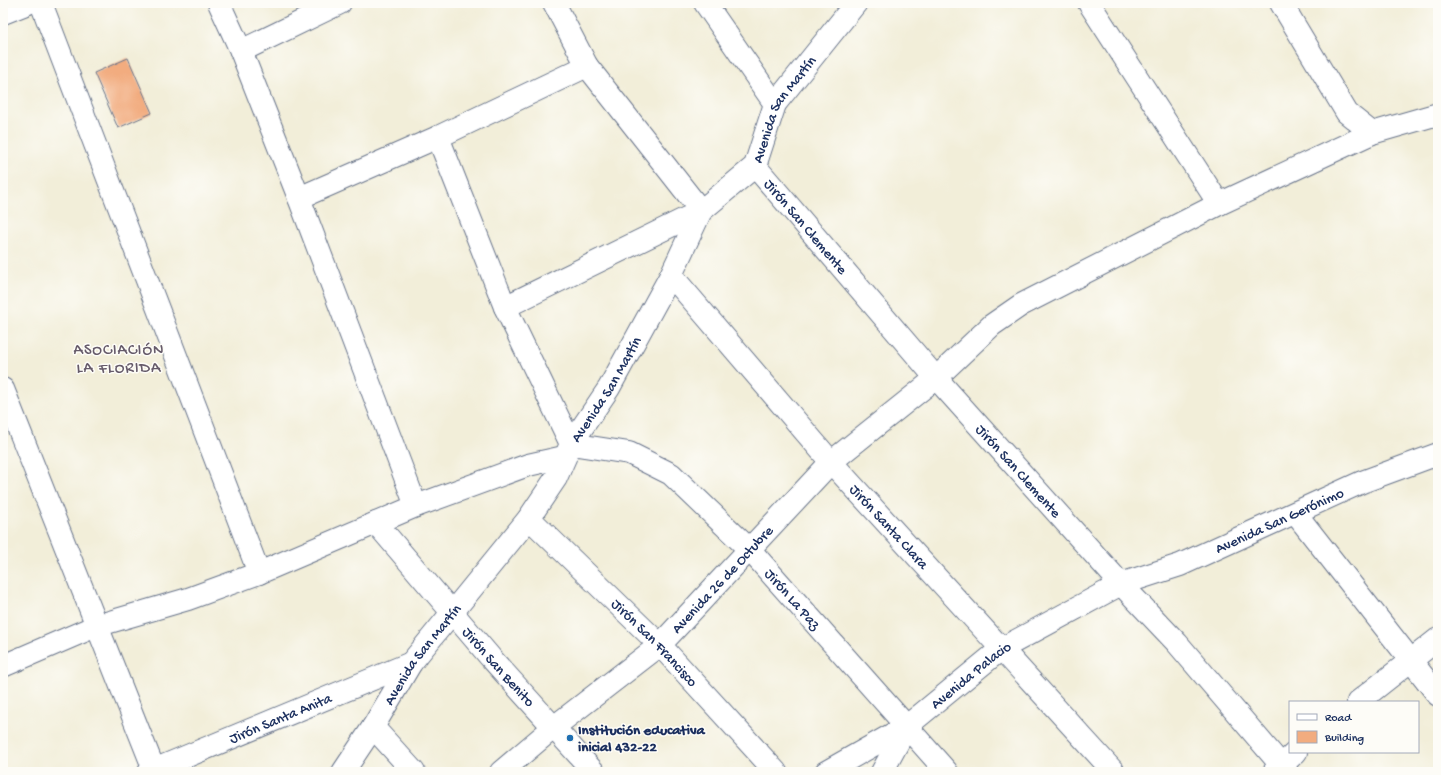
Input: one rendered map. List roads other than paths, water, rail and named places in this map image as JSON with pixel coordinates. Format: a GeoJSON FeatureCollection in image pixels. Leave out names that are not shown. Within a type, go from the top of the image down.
{"type":"FeatureCollection","features":[{"type":"Feature","properties":{"kind":"street"},"geometry":{"type":"LineString","coordinates":[[3,13],[28,3]]}},
{"type":"Feature","properties":{"kind":"street"},"geometry":{"type":"LineString","coordinates":[[41,3],[259,573]]}},
{"type":"Feature","properties":{"kind":"street"},"geometry":{"type":"LineString","coordinates":[[219,3],[241,51],[299,198],[416,506]]}},
{"type":"Feature","properties":{"kind":"street"},"geometry":{"type":"LineString","coordinates":[[241,51],[340,3]]}},
{"type":"Feature","properties":{"kind":"street"},"geometry":{"type":"LineString","coordinates":[[505,307],[701,211],[587,66],[554,3]]}},
{"type":"Feature","properties":{"kind":"street"},"geometry":{"type":"LineString","coordinates":[[705,3],[775,104]]}},
{"type":"Feature","properties":{"kind":"street","name":"Avenida San Martín"},"geometry":{"type":"LineString","coordinates":[[343,772],[373,727],[411,663],[530,518],[556,478],[567,450],[609,388],[671,275],[701,211],[755,166],[775,104],[856,3]]}},
{"type":"Feature","properties":{"kind":"street"},"geometry":{"type":"LineString","coordinates":[[1089,3],[1219,204]]}},
{"type":"Feature","properties":{"kind":"street"},"geometry":{"type":"LineString","coordinates":[[1280,3],[1347,112],[1372,134]]}},
{"type":"Feature","properties":{"kind":"street"},"geometry":{"type":"LineString","coordinates":[[299,198],[438,136],[587,66]]}},
{"type":"Feature","properties":{"kind":"street","name":"Avenida 26 de Octubre"},"geometry":{"type":"LineString","coordinates":[[501,772],[554,727],[660,646],[831,462],[936,378],[992,325],[1021,305],[1219,204],[1372,134],[1438,114]]}},
{"type":"Feature","properties":{"kind":"street"},"geometry":{"type":"LineString","coordinates":[[3,666],[96,626],[188,599],[259,573],[416,506],[528,466],[567,450],[505,307],[438,136]]}},
{"type":"Feature","properties":{"kind":"street","name":"Jirón San Clemente"},"geometry":{"type":"LineString","coordinates":[[755,166],[936,378],[1120,584],[1177,643],[1284,765]]}},
{"type":"Feature","properties":{"kind":"street","name":"Jirón Santa Clara"},"geometry":{"type":"LineString","coordinates":[[671,275],[831,462],[1114,772]]}},
{"type":"Feature","properties":{"kind":"street"},"geometry":{"type":"LineString","coordinates":[[3,389],[153,771]]}},
{"type":"Feature","properties":{"kind":"street","name":"Jirón La Paz"},"geometry":{"type":"LineString","coordinates":[[567,450],[629,453],[671,474],[750,550],[947,772]]}},
{"type":"Feature","properties":{"kind":"street","name":"Avenida San Gerónimo"},"geometry":{"type":"LineString","coordinates":[[1120,584],[1180,565],[1296,514],[1362,482],[1438,454]]}},
{"type":"Feature","properties":{"kind":"street"},"geometry":{"type":"LineString","coordinates":[[1296,514],[1438,695]]}},
{"type":"Feature","properties":{"kind":"street","name":"Jirón San Francisco"},"geometry":{"type":"LineString","coordinates":[[530,518],[660,646],[776,772]]}},
{"type":"Feature","properties":{"kind":"street","name":"Jirón San Benito"},"geometry":{"type":"LineString","coordinates":[[376,523],[452,613],[594,772]]}},
{"type":"Feature","properties":{"kind":"street","name":"Avenida Palacio"},"geometry":{"type":"LineString","coordinates":[[826,772],[907,726],[1001,649],[1120,584]]}},
{"type":"Feature","properties":{"kind":"street"},"geometry":{"type":"LineString","coordinates":[[1359,701],[1438,639]]}},
{"type":"Feature","properties":{"kind":"street","name":"Jirón Santa Anita"},"geometry":{"type":"LineString","coordinates":[[153,771],[411,663]]}},
{"type":"Feature","properties":{"kind":"street"},"geometry":{"type":"LineString","coordinates":[[882,772],[907,726]]}},
{"type":"Feature","properties":{"kind":"street"},"geometry":{"type":"LineString","coordinates":[[373,727],[414,772]]}},
{"type":"Feature","properties":{"kind":"place","name":"Institución educativa inicial 432-22"},"geometry":{"type":"Point","coordinates":[570,738]}},
{"type":"Feature","properties":{"kind":"district","name":"ASOCIACIÓN LA FLORIDA"},"geometry":{"type":"Point","coordinates":[119,357]}}]}
